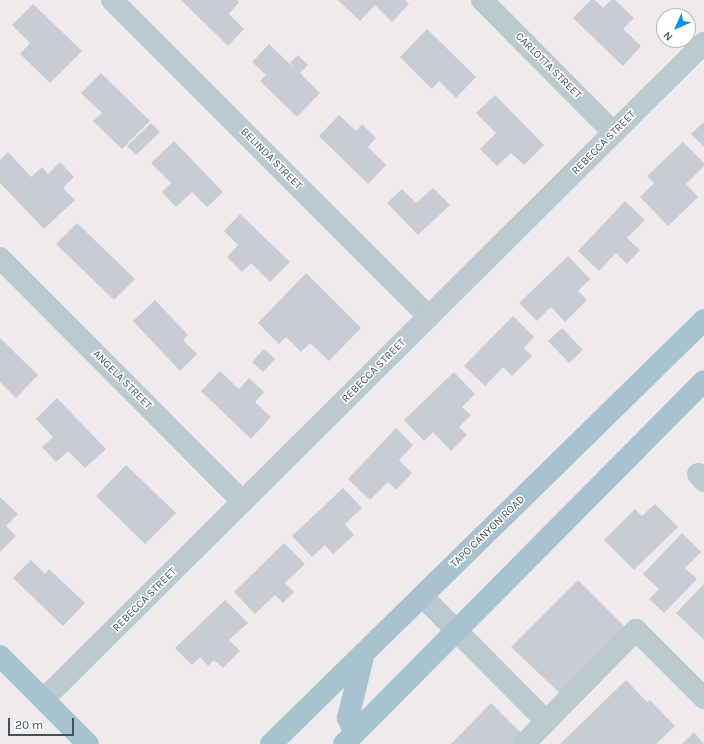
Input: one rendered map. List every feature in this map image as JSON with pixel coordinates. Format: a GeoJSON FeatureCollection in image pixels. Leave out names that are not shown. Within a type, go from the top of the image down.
{"type":"FeatureCollection","features":[{"type":"Feature","properties":{"kind":"main road","name":"TAPO CANYON ROAD"},"geometry":{"type":"LineString","coordinates":[[271,744],[704,320]]}},
{"type":"Feature","properties":{"kind":"main road"},"geometry":{"type":"LineString","coordinates":[[349,738],[704,381]]}},
{"type":"Feature","properties":{"kind":"main road"},"geometry":{"type":"LineString","coordinates":[[349,738],[348,718],[364,653]]}},
{"type":"Feature","properties":{"kind":"main road"},"geometry":{"type":"LineString","coordinates":[[0,656],[88,744]]}},
{"type":"Feature","properties":{"kind":"street","name":"BELINDA STREET"},"geometry":{"type":"LineString","coordinates":[[112,0],[429,317]]}},
{"type":"Feature","properties":{"kind":"street","name":"CARLOTTA STREET"},"geometry":{"type":"LineString","coordinates":[[482,0],[614,133]]}},
{"type":"Feature","properties":{"kind":"street","name":"REBECCA STREET"},"geometry":{"type":"LineString","coordinates":[[44,699],[704,43]]}},
{"type":"Feature","properties":{"kind":"street","name":"ANGELA STREET"},"geometry":{"type":"LineString","coordinates":[[0,258],[243,502]]}},
{"type":"Feature","properties":{"kind":"street"},"geometry":{"type":"LineString","coordinates":[[422,596],[546,721]]}},
{"type":"Feature","properties":{"kind":"street"},"geometry":{"type":"LineString","coordinates":[[524,744],[636,630],[704,698]]}},
{"type":"Feature","properties":{"kind":"building"},"geometry":{"type":"Polygon","coordinates":[[[181,0],[237,0],[239,2],[229,14],[244,29],[228,46],[181,0]]]}},
{"type":"Feature","properties":{"kind":"building"},"geometry":{"type":"Polygon","coordinates":[[[338,0],[405,0],[409,4],[392,22],[375,5],[360,21],[338,0]]]}},
{"type":"Feature","properties":{"kind":"building"},"geometry":{"type":"Polygon","coordinates":[[[591,0],[595,0],[603,8],[611,0],[615,0],[634,18],[623,29],[641,46],[623,66],[573,18],[591,0]]]}},
{"type":"Feature","properties":{"kind":"building"},"geometry":{"type":"Polygon","coordinates":[[[33,4],[82,51],[50,83],[20,54],[30,43],[12,25],[33,4]]]}},
{"type":"Feature","properties":{"kind":"building"},"geometry":{"type":"Polygon","coordinates":[[[427,29],[476,77],[456,98],[439,81],[432,89],[400,57],[427,29]]]}},
{"type":"Feature","properties":{"kind":"building"},"geometry":{"type":"Polygon","coordinates":[[[269,44],[295,69],[290,63],[298,55],[308,65],[300,73],[320,93],[297,117],[260,81],[266,75],[252,62],[269,44]]]}},
{"type":"Feature","properties":{"kind":"building"},"geometry":{"type":"Polygon","coordinates":[[[101,73],[150,121],[122,149],[93,121],[102,113],[81,93],[101,73]]]}},
{"type":"Feature","properties":{"kind":"building"},"geometry":{"type":"Polygon","coordinates":[[[495,95],[544,145],[524,165],[511,153],[497,166],[480,149],[496,133],[476,113],[495,95]]]}},
{"type":"Feature","properties":{"kind":"building"},"geometry":{"type":"Polygon","coordinates":[[[339,115],[356,131],[362,124],[376,138],[368,147],[386,165],[368,184],[319,136],[339,115]]]}},
{"type":"Feature","properties":{"kind":"building"},"geometry":{"type":"Polygon","coordinates":[[[704,122],[704,147],[691,134],[704,122]]]}},
{"type":"Feature","properties":{"kind":"building"},"geometry":{"type":"Polygon","coordinates":[[[151,123],[160,132],[136,155],[127,146],[151,123]]]}},
{"type":"Feature","properties":{"kind":"building"},"geometry":{"type":"Polygon","coordinates":[[[174,141],[223,192],[207,207],[192,192],[176,207],[162,192],[171,183],[151,163],[174,141]]]}},
{"type":"Feature","properties":{"kind":"building"},"geometry":{"type":"Polygon","coordinates":[[[683,142],[704,163],[704,166],[686,184],[698,197],[668,226],[640,197],[654,183],[647,176],[683,142]]]}},
{"type":"Feature","properties":{"kind":"building"},"geometry":{"type":"Polygon","coordinates":[[[8,152],[31,177],[42,167],[48,174],[60,162],[74,177],[63,188],[75,200],[44,229],[0,183],[0,160],[8,152]]]}},
{"type":"Feature","properties":{"kind":"building"},"geometry":{"type":"Polygon","coordinates":[[[433,188],[450,205],[418,235],[387,203],[402,189],[416,203],[433,188]]]}},
{"type":"Feature","properties":{"kind":"building"},"geometry":{"type":"Polygon","coordinates":[[[625,201],[645,220],[627,238],[640,250],[627,264],[616,253],[599,271],[578,251],[625,201]]]}},
{"type":"Feature","properties":{"kind":"building"},"geometry":{"type":"Polygon","coordinates":[[[240,214],[290,262],[270,282],[251,263],[242,272],[227,257],[238,245],[224,231],[240,214]]]}},
{"type":"Feature","properties":{"kind":"building"},"geometry":{"type":"Polygon","coordinates":[[[77,223],[135,279],[114,300],[56,244],[77,223]]]}},
{"type":"Feature","properties":{"kind":"building"},"geometry":{"type":"Polygon","coordinates":[[[568,256],[590,279],[578,291],[587,300],[565,322],[551,307],[537,321],[519,303],[568,256]]]}},
{"type":"Feature","properties":{"kind":"building"},"geometry":{"type":"Polygon","coordinates":[[[306,273],[361,328],[329,361],[310,343],[301,352],[286,337],[279,344],[258,323],[306,273]]]}},
{"type":"Feature","properties":{"kind":"building"},"geometry":{"type":"Polygon","coordinates":[[[155,300],[188,335],[183,340],[197,354],[180,371],[133,321],[155,300]]]}},
{"type":"Feature","properties":{"kind":"building"},"geometry":{"type":"Polygon","coordinates":[[[513,316],[534,337],[524,348],[532,356],[512,376],[503,367],[485,386],[464,366],[513,316]]]}},
{"type":"Feature","properties":{"kind":"building"},"geometry":{"type":"Polygon","coordinates":[[[562,328],[583,350],[569,363],[548,341],[562,328]]]}},
{"type":"Feature","properties":{"kind":"building"},"geometry":{"type":"Polygon","coordinates":[[[0,338],[38,375],[16,398],[0,382],[0,338]]]}},
{"type":"Feature","properties":{"kind":"building"},"geometry":{"type":"Polygon","coordinates":[[[264,349],[275,359],[263,372],[252,362],[264,349]]]}},
{"type":"Feature","properties":{"kind":"building"},"geometry":{"type":"Polygon","coordinates":[[[220,371],[239,389],[249,378],[264,392],[255,402],[271,417],[251,439],[201,391],[220,371]]]}},
{"type":"Feature","properties":{"kind":"building"},"geometry":{"type":"Polygon","coordinates":[[[454,372],[475,394],[462,407],[471,415],[459,427],[467,435],[451,451],[433,432],[424,441],[404,420],[454,372]]]}},
{"type":"Feature","properties":{"kind":"building"},"geometry":{"type":"Polygon","coordinates":[[[57,398],[106,449],[85,468],[68,451],[56,462],[42,447],[53,437],[36,419],[57,398]]]}},
{"type":"Feature","properties":{"kind":"building"},"geometry":{"type":"Polygon","coordinates":[[[396,428],[413,445],[399,460],[412,473],[396,490],[388,482],[370,500],[348,479],[396,428]]]}},
{"type":"Feature","properties":{"kind":"building"},"geometry":{"type":"Polygon","coordinates":[[[126,465],[176,513],[145,544],[96,496],[126,465]]]}},
{"type":"Feature","properties":{"kind":"building"},"geometry":{"type":"Polygon","coordinates":[[[343,488],[362,508],[345,524],[354,535],[333,554],[325,545],[312,557],[292,536],[343,488]]]}},
{"type":"Feature","properties":{"kind":"building"},"geometry":{"type":"Polygon","coordinates":[[[0,497],[18,514],[6,526],[16,536],[0,552],[0,497]]]}},
{"type":"Feature","properties":{"kind":"building"},"geometry":{"type":"Polygon","coordinates":[[[655,504],[678,527],[634,570],[604,540],[635,509],[642,516],[655,504]]]}},
{"type":"Feature","properties":{"kind":"building"},"geometry":{"type":"Polygon","coordinates":[[[682,533],[701,552],[685,568],[697,579],[664,613],[649,599],[659,589],[643,574],[682,533]]]}},
{"type":"Feature","properties":{"kind":"building"},"geometry":{"type":"Polygon","coordinates":[[[284,543],[305,564],[285,583],[294,592],[283,603],[275,595],[255,614],[234,592],[284,543]]]}},
{"type":"Feature","properties":{"kind":"building"},"geometry":{"type":"Polygon","coordinates":[[[31,560],[45,574],[49,569],[85,603],[63,626],[13,578],[31,560]]]}},
{"type":"Feature","properties":{"kind":"building"},"geometry":{"type":"Polygon","coordinates":[[[578,580],[628,630],[563,696],[511,647],[578,580]]]}},
{"type":"Feature","properties":{"kind":"building"},"geometry":{"type":"Polygon","coordinates":[[[704,584],[704,640],[676,613],[704,584]]]}},
{"type":"Feature","properties":{"kind":"building"},"geometry":{"type":"Polygon","coordinates":[[[225,600],[248,623],[229,640],[240,651],[223,668],[214,660],[208,666],[200,657],[192,665],[175,648],[225,600]]]}},
{"type":"Feature","properties":{"kind":"building"},"geometry":{"type":"Polygon","coordinates":[[[626,680],[647,702],[650,700],[675,726],[656,744],[560,744],[626,680]]]}},
{"type":"Feature","properties":{"kind":"building"},"geometry":{"type":"Polygon","coordinates":[[[491,703],[523,735],[514,744],[451,744],[491,703]]]}},
{"type":"Feature","properties":{"kind":"building"},"geometry":{"type":"Polygon","coordinates":[[[694,732],[704,744],[682,744],[694,732]]]}}]}
